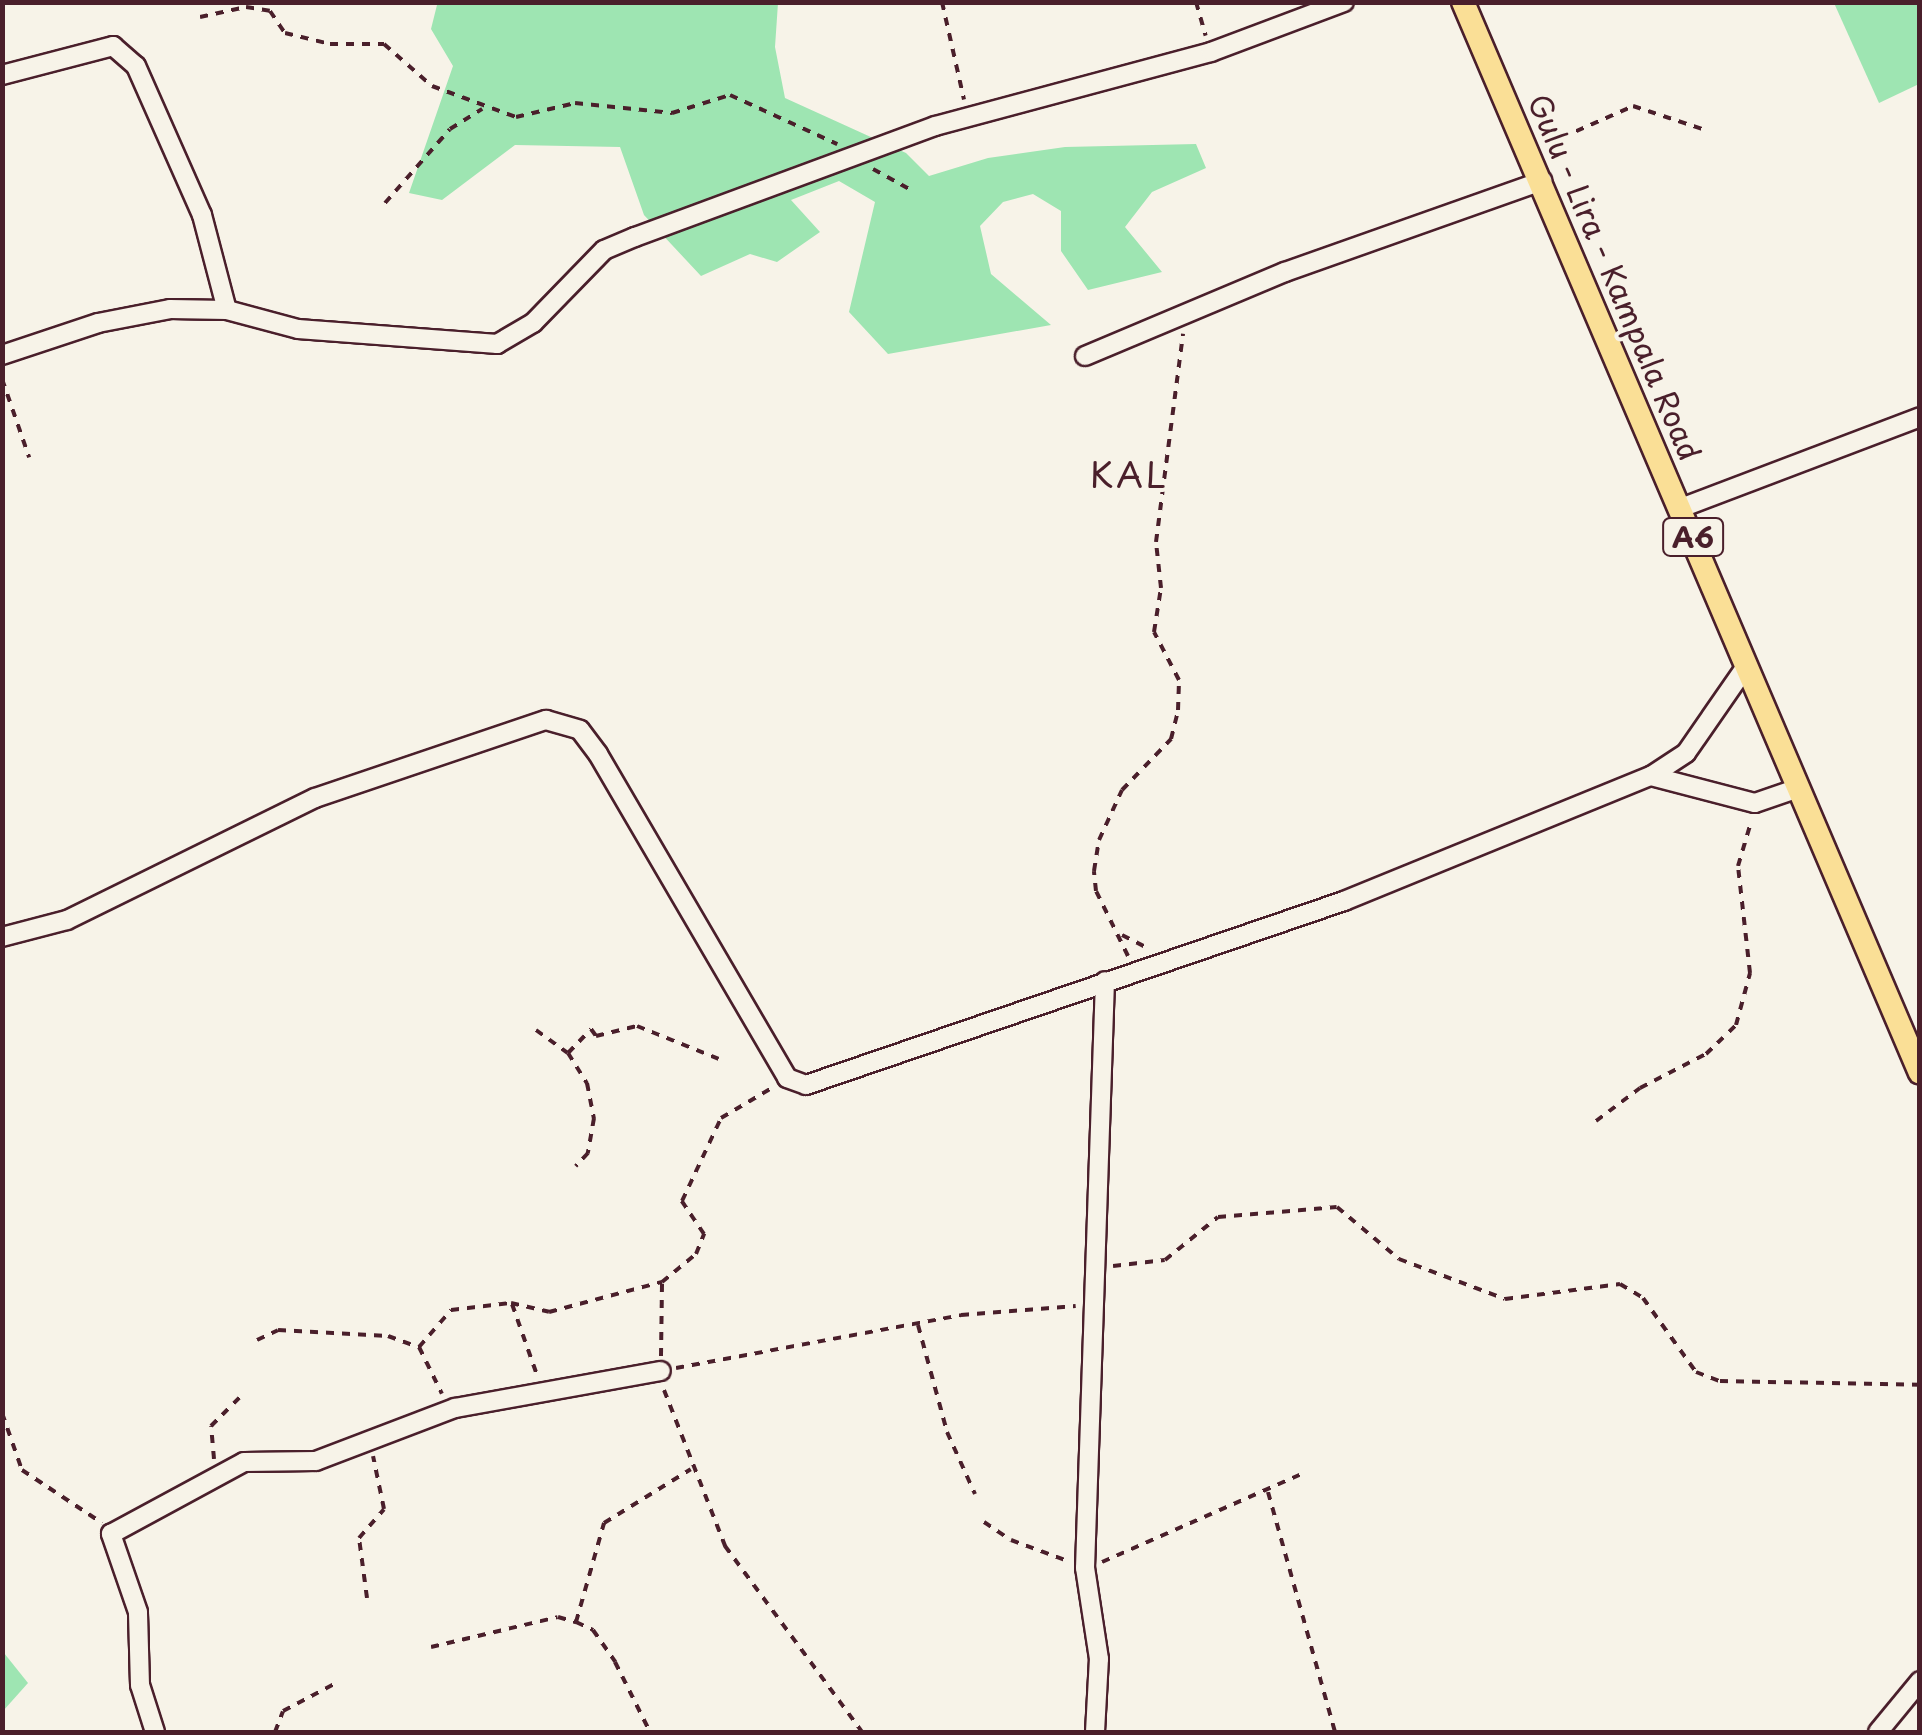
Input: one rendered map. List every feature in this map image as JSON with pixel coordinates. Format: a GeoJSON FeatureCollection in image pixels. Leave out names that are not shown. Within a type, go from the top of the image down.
{"type":"FeatureCollection","features":[{"type":"Feature","properties":{"kind":"main road","name":"Gulu - Lira - Kampala Road"},"geometry":{"type":"LineString","coordinates":[[1471,4],[1748,665],[1796,789],[1920,1074]]}},
{"type":"Feature","properties":{"kind":"street"},"geometry":{"type":"LineString","coordinates":[[2,355],[98,323],[170,309],[227,310],[298,329],[497,344],[533,323],[604,250],[969,116],[1211,52],[1344,2]]}},
{"type":"Feature","properties":{"kind":"street"},"geometry":{"type":"LineString","coordinates":[[2,75],[113,46],[136,66],[202,215],[227,310]]}},
{"type":"Feature","properties":{"kind":"street"},"geometry":{"type":"LineString","coordinates":[[1085,356],[1285,272],[1542,181]]}},
{"type":"Feature","properties":{"kind":"street"},"geometry":{"type":"LineString","coordinates":[[1681,508],[1920,417]]}},
{"type":"Feature","properties":{"kind":"street"},"geometry":{"type":"LineString","coordinates":[[2,938],[67,920],[315,798],[546,720],[580,730],[598,754],[787,1078],[806,1085],[839,1077],[909,1046],[1344,901],[1651,776],[1686,753],[1748,665]]}},
{"type":"Feature","properties":{"kind":"street"},"geometry":{"type":"LineString","coordinates":[[1651,776],[1755,803],[1796,789]]}},
{"type":"Feature","properties":{"kind":"street"},"geometry":{"type":"LineString","coordinates":[[1095,1732],[1099,1659],[1085,1568],[1105,981]]}},
{"type":"Feature","properties":{"kind":"street"},"geometry":{"type":"LineString","coordinates":[[154,1732],[140,1685],[138,1612],[111,1534],[136,1525],[218,1473],[244,1462],[316,1461],[456,1408],[661,1371]]}},
{"type":"Feature","properties":{"kind":"street"},"geometry":{"type":"LineString","coordinates":[[1878,1732],[1920,1681]]}},
{"type":"Feature","properties":{"kind":"path"},"geometry":{"type":"LineString","coordinates":[[268,2],[285,33],[330,44],[384,44],[432,86],[482,109],[516,118],[575,102],[672,113],[730,95],[913,192]]}},
{"type":"Feature","properties":{"kind":"path"},"geometry":{"type":"LineString","coordinates":[[942,2],[969,116]]}},
{"type":"Feature","properties":{"kind":"path"},"geometry":{"type":"LineString","coordinates":[[1196,2],[1211,52]]}},
{"type":"Feature","properties":{"kind":"path"},"geometry":{"type":"LineString","coordinates":[[200,17],[246,7],[270,11]]}},
{"type":"Feature","properties":{"kind":"path"},"geometry":{"type":"LineString","coordinates":[[1529,150],[1633,106],[1708,131]]}},
{"type":"Feature","properties":{"kind":"path"},"geometry":{"type":"LineString","coordinates":[[386,203],[450,129],[482,109]]}},
{"type":"Feature","properties":{"kind":"path"},"geometry":{"type":"LineString","coordinates":[[1131,971],[1122,935],[1096,891],[1094,872],[1099,840],[1122,790],[1171,739],[1178,710],[1178,680],[1154,632],[1161,588],[1156,542],[1185,317]]}},
{"type":"Feature","properties":{"kind":"path"},"geometry":{"type":"LineString","coordinates":[[2,379],[29,457]]}},
{"type":"Feature","properties":{"kind":"path"},"geometry":{"type":"LineString","coordinates":[[1596,1121],[1640,1088],[1706,1054],[1736,1024],[1750,972],[1738,866],[1755,803]]}},
{"type":"Feature","properties":{"kind":"path"},"geometry":{"type":"LineString","coordinates":[[1122,935],[1165,960]]}},
{"type":"Feature","properties":{"kind":"path"},"geometry":{"type":"LineString","coordinates":[[568,1053],[591,1029],[596,1036],[637,1026],[719,1059]]}},
{"type":"Feature","properties":{"kind":"path"},"geometry":{"type":"LineString","coordinates":[[536,1030],[568,1053],[587,1083],[594,1118],[588,1153],[576,1166]]}},
{"type":"Feature","properties":{"kind":"path"},"geometry":{"type":"LineString","coordinates":[[419,1347],[451,1310],[512,1303],[548,1312],[662,1282],[696,1254],[704,1234],[682,1201],[721,1118],[787,1078]]}},
{"type":"Feature","properties":{"kind":"path"},"geometry":{"type":"LineString","coordinates":[[1094,1266],[1165,1260],[1218,1217],[1336,1207],[1399,1258],[1505,1299],[1620,1284],[1643,1298],[1696,1372],[1720,1381],[1920,1385]]}},
{"type":"Feature","properties":{"kind":"path"},"geometry":{"type":"LineString","coordinates":[[662,1282],[661,1371],[666,1408],[725,1546],[862,1732]]}},
{"type":"Feature","properties":{"kind":"path"},"geometry":{"type":"LineString","coordinates":[[512,1303],[536,1362],[538,1394]]}},
{"type":"Feature","properties":{"kind":"path"},"geometry":{"type":"LineString","coordinates":[[661,1371],[961,1315],[1094,1306]]}},
{"type":"Feature","properties":{"kind":"path"},"geometry":{"type":"LineString","coordinates":[[918,1325],[947,1432],[976,1494]]}},
{"type":"Feature","properties":{"kind":"path"},"geometry":{"type":"LineString","coordinates":[[257,1340],[278,1330],[388,1336],[419,1347],[443,1397],[456,1408]]}},
{"type":"Feature","properties":{"kind":"path"},"geometry":{"type":"LineString","coordinates":[[218,1473],[211,1426],[242,1395]]}},
{"type":"Feature","properties":{"kind":"path"},"geometry":{"type":"LineString","coordinates":[[2,1413],[22,1470],[111,1534]]}},
{"type":"Feature","properties":{"kind":"path"},"geometry":{"type":"LineString","coordinates":[[367,1598],[359,1538],[384,1509],[370,1442]]}},
{"type":"Feature","properties":{"kind":"path"},"geometry":{"type":"LineString","coordinates":[[576,1622],[604,1523],[691,1469]]}},
{"type":"Feature","properties":{"kind":"path"},"geometry":{"type":"LineString","coordinates":[[984,1522],[1011,1540],[1085,1568],[1268,1492],[1306,1472]]}},
{"type":"Feature","properties":{"kind":"path"},"geometry":{"type":"LineString","coordinates":[[1268,1492],[1335,1732]]}},
{"type":"Feature","properties":{"kind":"path"},"geometry":{"type":"LineString","coordinates":[[431,1647],[526,1622],[558,1617],[576,1622],[593,1630],[615,1662],[650,1732]]}},
{"type":"Feature","properties":{"kind":"path"},"geometry":{"type":"LineString","coordinates":[[275,1732],[283,1711],[336,1684]]}},
{"type":"Feature","properties":{"kind":"green space"},"geometry":{"type":"Polygon","coordinates":[[[778,3],[775,47],[785,98],[906,153],[929,176],[988,158],[1065,147],[1196,144],[1206,168],[1152,192],[1125,227],[1162,272],[1088,290],[1061,251],[1061,211],[1033,194],[1003,202],[980,226],[991,274],[1051,325],[888,354],[849,312],[875,202],[839,181],[791,200],[820,232],[777,262],[750,254],[701,276],[644,215],[620,147],[515,145],[442,200],[409,193],[453,66],[431,29],[437,5],[778,3]]]}},
{"type":"Feature","properties":{"kind":"green space"},"geometry":{"type":"Polygon","coordinates":[[[1834,3],[1919,3],[1919,84],[1879,103],[1834,3]]]}},
{"type":"Feature","properties":{"kind":"green space"},"geometry":{"type":"Polygon","coordinates":[[[2,1654],[28,1683],[3,1711],[2,1654]]]}},
{"type":"Feature","properties":{"kind":"district","name":"KAL"},"geometry":{"type":"Point","coordinates":[1129,474]}}]}
